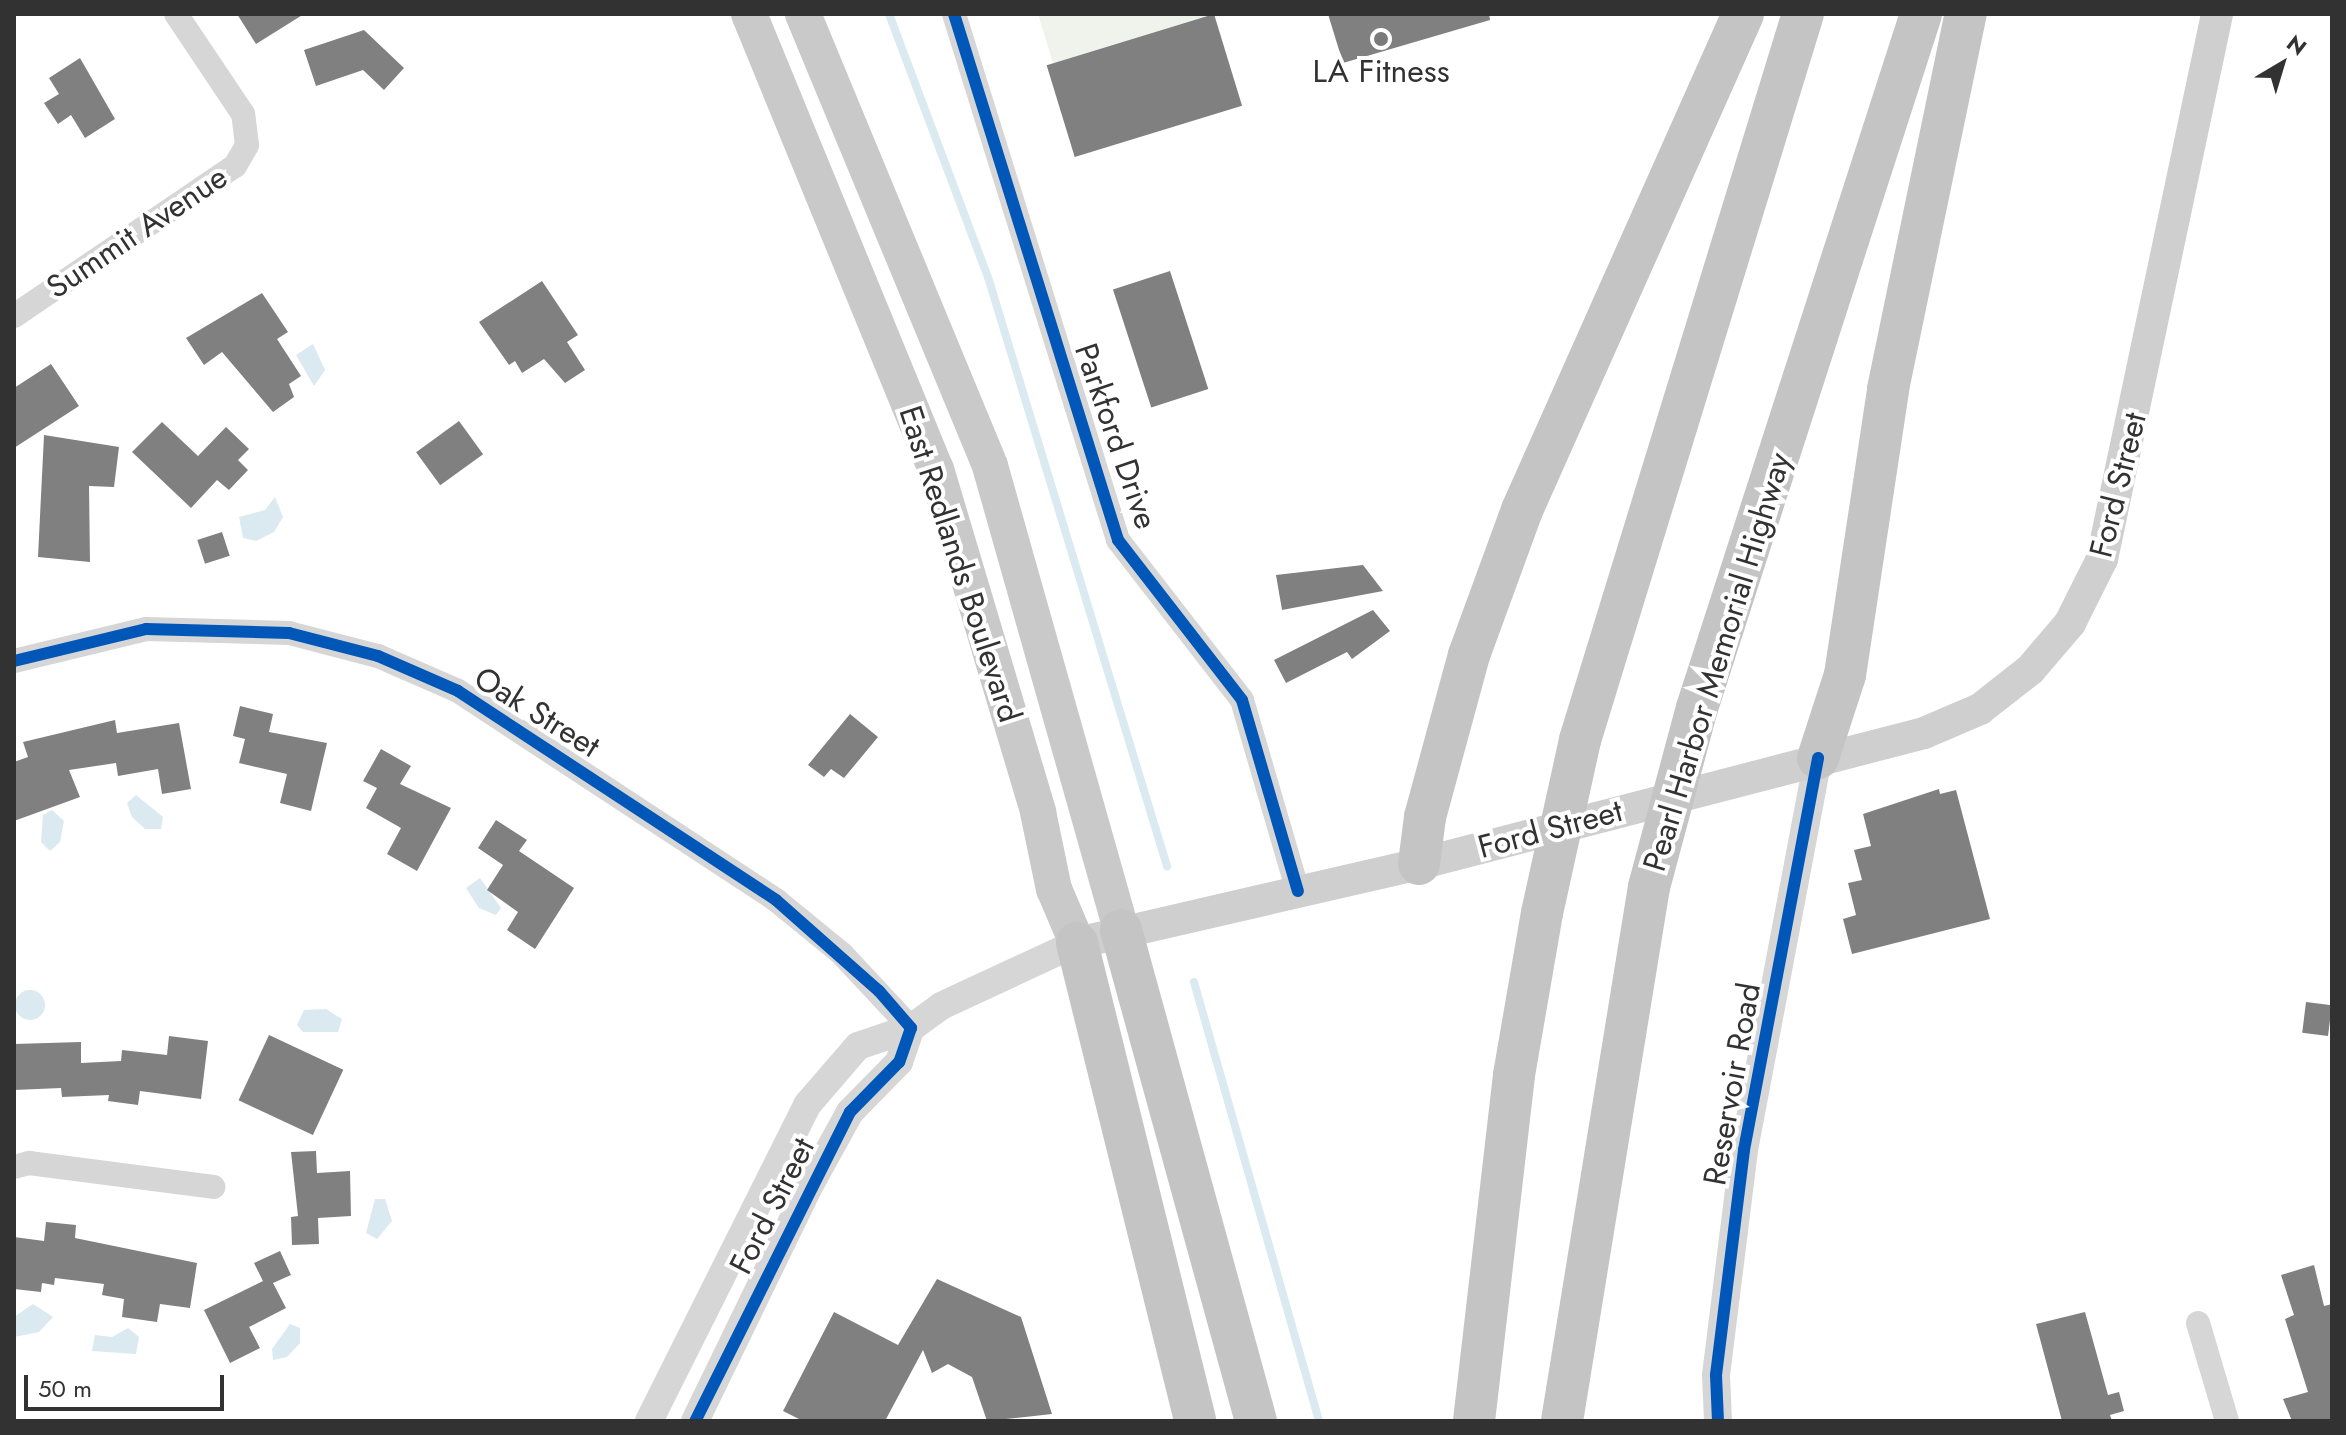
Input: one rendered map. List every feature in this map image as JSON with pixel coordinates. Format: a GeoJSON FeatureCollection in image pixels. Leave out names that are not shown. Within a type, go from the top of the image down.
{"type":"FeatureCollection","features":[{"type":"Feature","properties":{"kind":"highway"},"geometry":{"type":"LineString","coordinates":[[1419,864],[1425,817],[1469,655],[1522,510],[1743,14]]}},
{"type":"Feature","properties":{"kind":"highway"},"geometry":{"type":"LineString","coordinates":[[1474,1421],[1514,1075],[1542,913],[1580,740],[1803,14]]}},
{"type":"Feature","properties":{"kind":"highway","name":"Pearl Harbor Memorial Highway"},"geometry":{"type":"LineString","coordinates":[[1562,1421],[1649,887],[1697,708],[1921,14]]}},
{"type":"Feature","properties":{"kind":"highway"},"geometry":{"type":"LineString","coordinates":[[1818,758],[1845,675],[1888,389],[1966,14]]}},
{"type":"Feature","properties":{"kind":"highway"},"geometry":{"type":"LineString","coordinates":[[1121,930],[1256,1421]]}},
{"type":"Feature","properties":{"kind":"highway"},"geometry":{"type":"LineString","coordinates":[[1077,943],[1195,1421]]}},
{"type":"Feature","properties":{"kind":"main road","name":"East Redlands Boulevard"},"geometry":{"type":"LineString","coordinates":[[749,14],[936,469],[1038,812],[1054,889],[1077,943]]}},
{"type":"Feature","properties":{"kind":"main road","name":"East Redlands Boulevard"},"geometry":{"type":"LineString","coordinates":[[803,14],[990,466],[1121,930]]}},
{"type":"Feature","properties":{"kind":"main road","name":"Ford Street"},"geometry":{"type":"LineString","coordinates":[[1077,943],[1121,930],[1419,864],[1818,758],[1924,733],[1980,709],[2030,670],[2070,623],[2102,559],[2122,483],[2217,14]]}},
{"type":"Feature","properties":{"kind":"street","name":"Summit Avenue"},"geometry":{"type":"LineString","coordinates":[[14,316],[235,166],[247,145],[243,114],[176,14]]}},
{"type":"Feature","properties":{"kind":"street","name":"Parkford Drive"},"geometry":{"type":"LineString","coordinates":[[954,14],[1118,540],[1242,700],[1298,891]]}},
{"type":"Feature","properties":{"kind":"street","name":"Oak Street"},"geometry":{"type":"LineString","coordinates":[[16,656],[146,629],[213,628],[289,633],[378,656],[458,691],[776,900],[842,954],[911,1028]]}},
{"type":"Feature","properties":{"kind":"street","name":"Reservoir Road"},"geometry":{"type":"LineString","coordinates":[[1718,1421],[1716,1375],[1744,1150],[1818,758]]}},
{"type":"Feature","properties":{"kind":"street","name":"Ford Street"},"geometry":{"type":"LineString","coordinates":[[649,1421],[807,1105],[858,1046],[911,1028],[941,1006],[1077,943]]}},
{"type":"Feature","properties":{"kind":"street","name":"Ford Street"},"geometry":{"type":"LineString","coordinates":[[695,1421],[807,1190],[850,1112],[899,1062],[911,1028]]}},
{"type":"Feature","properties":{"kind":"street"},"geometry":{"type":"LineString","coordinates":[[14,1167],[213,1187]]}},
{"type":"Feature","properties":{"kind":"street"},"geometry":{"type":"LineString","coordinates":[[2198,1323],[2227,1421]]}},
{"type":"Feature","properties":{"kind":"shaded area"},"geometry":{"type":"Polygon","coordinates":[[[1038,14],[1213,14],[1053,63],[1038,14]]]}},
{"type":"Feature","properties":{"kind":"shaded area"},"geometry":{"type":"Polygon","coordinates":[[[313,344],[325,370],[314,386],[296,355],[313,344]]]}},
{"type":"Feature","properties":{"kind":"shaded area"},"geometry":{"type":"Polygon","coordinates":[[[275,497],[283,517],[274,532],[256,541],[243,538],[239,517],[265,510],[275,497]]]}},
{"type":"Feature","properties":{"kind":"shaded area"},"geometry":{"type":"Polygon","coordinates":[[[136,795],[163,817],[161,829],[145,829],[132,817],[127,803],[136,795]]]}},
{"type":"Feature","properties":{"kind":"shaded area"},"geometry":{"type":"Polygon","coordinates":[[[52,810],[64,821],[60,842],[50,851],[41,842],[43,815],[52,810]]]}},
{"type":"Feature","properties":{"kind":"shaded area"},"geometry":{"type":"Polygon","coordinates":[[[480,878],[501,908],[496,915],[479,908],[466,888],[480,878]]]}},
{"type":"Feature","properties":{"kind":"shaded area"},"geometry":{"type":"Polygon","coordinates":[[[30,990],[36,991],[44,999],[44,1011],[36,1019],[30,1020],[24,1019],[16,1011],[15,1005],[16,999],[24,991],[30,990]]]}},
{"type":"Feature","properties":{"kind":"shaded area"},"geometry":{"type":"Polygon","coordinates":[[[326,1009],[342,1019],[338,1032],[303,1032],[297,1025],[304,1010],[326,1009]]]}},
{"type":"Feature","properties":{"kind":"shaded area"},"geometry":{"type":"Polygon","coordinates":[[[375,1199],[385,1199],[392,1221],[377,1239],[366,1233],[375,1199]]]}},
{"type":"Feature","properties":{"kind":"shaded area"},"geometry":{"type":"Polygon","coordinates":[[[33,1304],[53,1317],[39,1332],[14,1337],[14,1317],[33,1304]]]}},
{"type":"Feature","properties":{"kind":"shaded area"},"geometry":{"type":"Polygon","coordinates":[[[290,1324],[300,1328],[300,1343],[287,1357],[273,1360],[272,1349],[290,1324]]]}},
{"type":"Feature","properties":{"kind":"shaded area"},"geometry":{"type":"Polygon","coordinates":[[[128,1328],[139,1337],[136,1354],[92,1351],[95,1335],[112,1337],[128,1328]]]}},
{"type":"Feature","properties":{"kind":"building"},"geometry":{"type":"Polygon","coordinates":[[[237,14],[304,14],[256,44],[237,14]]]}},
{"type":"Feature","properties":{"kind":"building"},"geometry":{"type":"Polygon","coordinates":[[[1214,14],[1242,106],[1075,157],[1047,65],[1214,14]]]}},
{"type":"Feature","properties":{"kind":"building","name":"LA Fitness"},"geometry":{"type":"Polygon","coordinates":[[[1328,14],[1489,14],[1490,20],[1343,63],[1328,14]]]}},
{"type":"Feature","properties":{"kind":"building"},"geometry":{"type":"Polygon","coordinates":[[[364,30],[404,68],[384,90],[363,70],[316,86],[304,50],[364,30]]]}},
{"type":"Feature","properties":{"kind":"building"},"geometry":{"type":"Polygon","coordinates":[[[80,58],[115,119],[85,138],[71,115],[58,124],[44,103],[59,94],[49,78],[80,58]]]}},
{"type":"Feature","properties":{"kind":"building"},"geometry":{"type":"Polygon","coordinates":[[[1170,271],[1208,389],[1151,407],[1113,290],[1170,271]]]}},
{"type":"Feature","properties":{"kind":"building"},"geometry":{"type":"Polygon","coordinates":[[[542,281],[578,335],[567,342],[585,370],[565,383],[544,359],[522,373],[515,361],[509,365],[479,322],[542,281]]]}},
{"type":"Feature","properties":{"kind":"building"},"geometry":{"type":"Polygon","coordinates":[[[262,293],[288,332],[277,339],[301,376],[289,384],[294,397],[273,412],[222,352],[204,365],[186,338],[262,293]]]}},
{"type":"Feature","properties":{"kind":"building"},"geometry":{"type":"Polygon","coordinates":[[[51,364],[79,406],[14,448],[14,388],[51,364]]]}},
{"type":"Feature","properties":{"kind":"building"},"geometry":{"type":"Polygon","coordinates":[[[459,421],[483,454],[440,485],[416,452],[459,421]]]}},
{"type":"Feature","properties":{"kind":"building"},"geometry":{"type":"Polygon","coordinates":[[[162,422],[198,456],[226,427],[249,449],[238,460],[248,470],[229,490],[217,480],[191,508],[132,452],[162,422]]]}},
{"type":"Feature","properties":{"kind":"building"},"geometry":{"type":"Polygon","coordinates":[[[44,435],[119,447],[114,487],[89,486],[90,562],[38,557],[44,435]]]}},
{"type":"Feature","properties":{"kind":"building"},"geometry":{"type":"Polygon","coordinates":[[[222,532],[230,556],[205,564],[197,540],[222,532]]]}},
{"type":"Feature","properties":{"kind":"building"},"geometry":{"type":"Polygon","coordinates":[[[1363,565],[1383,591],[1282,610],[1276,575],[1363,565]]]}},
{"type":"Feature","properties":{"kind":"building"},"geometry":{"type":"Polygon","coordinates":[[[1373,610],[1390,631],[1352,659],[1347,652],[1286,683],[1274,660],[1373,610]]]}},
{"type":"Feature","properties":{"kind":"building"},"geometry":{"type":"Polygon","coordinates":[[[240,706],[273,714],[269,732],[327,743],[311,811],[280,803],[287,774],[239,763],[245,739],[233,736],[240,706]]]}},
{"type":"Feature","properties":{"kind":"building"},"geometry":{"type":"Polygon","coordinates":[[[850,714],[878,737],[844,778],[831,769],[824,777],[808,765],[850,714]]]}},
{"type":"Feature","properties":{"kind":"building"},"geometry":{"type":"Polygon","coordinates":[[[115,720],[117,733],[179,723],[191,789],[162,794],[158,769],[118,776],[116,763],[69,770],[80,797],[14,821],[14,762],[28,757],[23,742],[115,720]]]}},
{"type":"Feature","properties":{"kind":"building"},"geometry":{"type":"Polygon","coordinates":[[[381,749],[411,766],[400,784],[451,808],[417,871],[387,854],[401,828],[366,808],[377,788],[363,781],[381,749]]]}},
{"type":"Feature","properties":{"kind":"building"},"geometry":{"type":"Polygon","coordinates":[[[1939,789],[1940,794],[1956,790],[1990,919],[1852,954],[1843,919],[1856,915],[1848,883],[1862,880],[1854,850],[1871,846],[1863,814],[1939,789]]]}},
{"type":"Feature","properties":{"kind":"building"},"geometry":{"type":"Polygon","coordinates":[[[496,820],[527,840],[519,851],[574,888],[535,949],[507,930],[518,912],[487,890],[503,865],[478,848],[496,820]]]}},
{"type":"Feature","properties":{"kind":"building"},"geometry":{"type":"Polygon","coordinates":[[[2306,1002],[2332,1005],[2328,1036],[2302,1033],[2306,1002]]]}},
{"type":"Feature","properties":{"kind":"building"},"geometry":{"type":"Polygon","coordinates":[[[269,1035],[343,1070],[313,1135],[239,1100],[269,1035]]]}},
{"type":"Feature","properties":{"kind":"building"},"geometry":{"type":"Polygon","coordinates":[[[169,1036],[208,1041],[201,1099],[140,1091],[138,1105],[108,1101],[109,1095],[62,1097],[61,1088],[14,1090],[14,1044],[81,1042],[81,1063],[121,1061],[122,1050],[167,1055],[169,1036]]]}},
{"type":"Feature","properties":{"kind":"building"},"geometry":{"type":"Polygon","coordinates":[[[316,1151],[317,1173],[350,1171],[351,1216],[318,1218],[319,1244],[292,1245],[291,1217],[298,1216],[291,1152],[316,1151]]]}},
{"type":"Feature","properties":{"kind":"building"},"geometry":{"type":"Polygon","coordinates":[[[46,1222],[76,1225],[75,1238],[197,1263],[190,1308],[160,1304],[157,1322],[122,1317],[124,1299],[102,1295],[104,1284],[55,1278],[54,1285],[42,1283],[41,1292],[14,1289],[14,1237],[44,1241],[46,1222]]]}},
{"type":"Feature","properties":{"kind":"building"},"geometry":{"type":"Polygon","coordinates":[[[280,1251],[291,1275],[273,1283],[286,1308],[249,1327],[260,1348],[230,1363],[204,1310],[263,1281],[254,1263],[280,1251]]]}},
{"type":"Feature","properties":{"kind":"building"},"geometry":{"type":"Polygon","coordinates":[[[2314,1265],[2324,1306],[2332,1304],[2332,1421],[2292,1421],[2283,1399],[2308,1392],[2285,1319],[2294,1315],[2281,1275],[2314,1265]]]}},
{"type":"Feature","properties":{"kind":"building"},"geometry":{"type":"Polygon","coordinates":[[[937,1279],[1021,1317],[1052,1414],[987,1421],[972,1377],[948,1364],[932,1373],[923,1350],[885,1421],[803,1421],[783,1411],[834,1312],[898,1345],[937,1279]]]}},
{"type":"Feature","properties":{"kind":"building"},"geometry":{"type":"Polygon","coordinates":[[[2085,1312],[2108,1395],[2119,1392],[2124,1411],[2110,1415],[2112,1421],[2062,1421],[2036,1324],[2085,1312]]]}},
{"type":"Feature","properties":{"kind":"waterway"},"geometry":{"type":"LineString","coordinates":[[889,14],[988,277],[1167,866]]}},
{"type":"Feature","properties":{"kind":"waterway"},"geometry":{"type":"LineString","coordinates":[[1194,982],[1319,1421]]}},
{"type":"Feature","properties":{"kind":"cycle path"},"geometry":{"type":"LineString","coordinates":[[954,14],[1118,540],[1242,700],[1298,891]]}},
{"type":"Feature","properties":{"kind":"cycle path"},"geometry":{"type":"LineString","coordinates":[[14,661],[146,629],[289,633],[378,656],[458,691],[776,900],[879,991],[911,1028],[899,1062],[850,1112],[695,1421]]}},
{"type":"Feature","properties":{"kind":"cycle path"},"geometry":{"type":"LineString","coordinates":[[1718,1421],[1716,1375],[1744,1150],[1818,758]]}},
{"type":"Feature","properties":{"kind":"place","name":"LA Fitness"},"geometry":{"type":"Point","coordinates":[1381,39]}}]}
